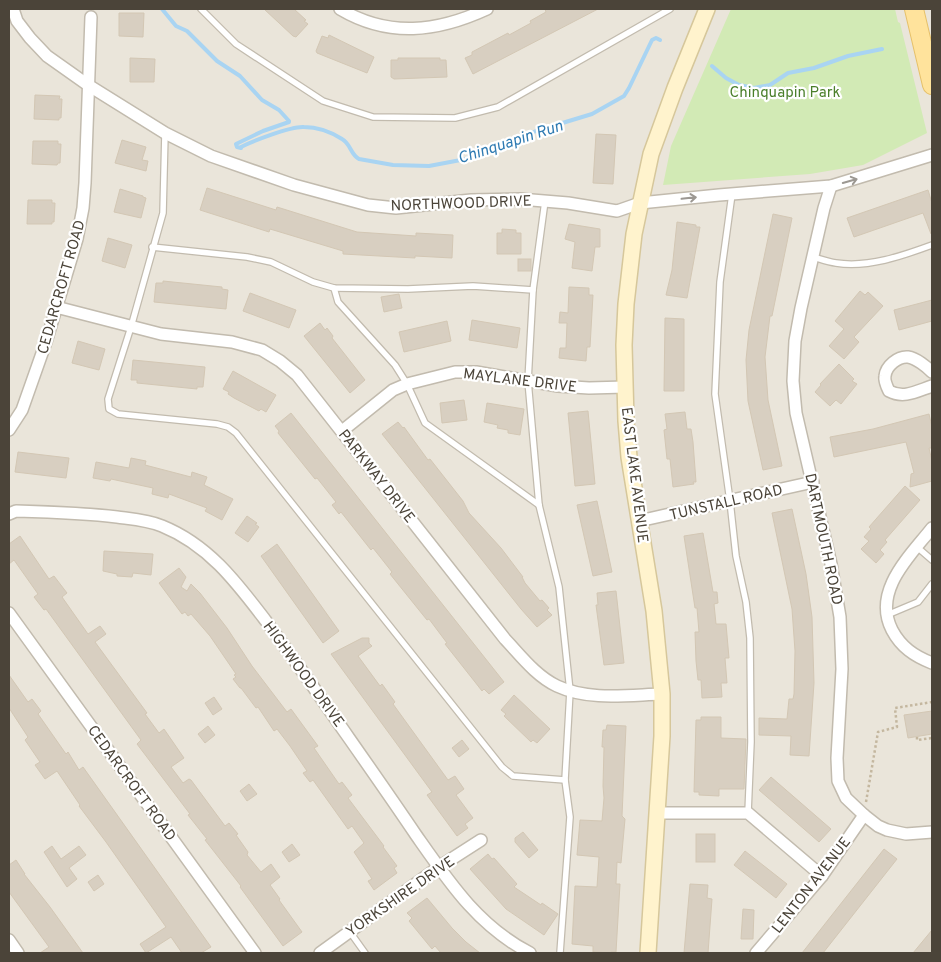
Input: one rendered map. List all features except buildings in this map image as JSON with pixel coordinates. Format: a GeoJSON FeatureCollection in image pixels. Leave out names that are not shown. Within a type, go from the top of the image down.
{"type":"FeatureCollection","features":[{"type":"Feature","properties":{"kind":"main road"},"geometry":{"type":"LineString","coordinates":[[914,9],[932,85]]}},
{"type":"Feature","properties":{"kind":"street","name":"NORTHWOOD DRIVE"},"geometry":{"type":"LineString","coordinates":[[13,9],[17,21],[47,56],[88,85],[165,132],[211,156],[294,184],[368,205],[396,208],[496,199],[545,201],[617,211],[640,203],[831,186],[932,155]]}},
{"type":"Feature","properties":{"kind":"street"},"geometry":{"type":"LineString","coordinates":[[340,9],[367,21],[385,26],[417,30],[452,23],[487,9]]}},
{"type":"Feature","properties":{"kind":"street","name":"EAST LAKE AVENUE"},"geometry":{"type":"LineString","coordinates":[[648,953],[658,813],[662,694],[654,611],[629,457],[625,386],[626,304],[640,203],[651,154],[662,121],[707,9]]}},
{"type":"Feature","properties":{"kind":"street","name":"CEDARCROFT ROAD"},"geometry":{"type":"LineString","coordinates":[[9,430],[22,410],[77,239],[83,208],[91,17]]}},
{"type":"Feature","properties":{"kind":"street","name":"DARTMOUTH ROAD"},"geometry":{"type":"LineString","coordinates":[[831,186],[824,208],[795,341],[793,381],[796,413],[836,590],[842,637],[837,758],[838,781],[846,798],[864,815],[887,830],[906,834],[932,832]]}},
{"type":"Feature","properties":{"kind":"street","name":"PARKWAY DRIVE"},"geometry":{"type":"LineString","coordinates":[[56,307],[161,334],[232,342],[262,350],[280,361],[297,375],[505,640],[528,665],[556,686],[570,691],[590,695],[662,694]]}},
{"type":"Feature","properties":{"kind":"street"},"geometry":{"type":"LineString","coordinates":[[932,372],[908,357],[896,360],[886,369],[884,378],[889,391],[897,396],[932,386]]}},
{"type":"Feature","properties":{"kind":"street","name":"MAYLANE DRIVE"},"geometry":{"type":"LineString","coordinates":[[342,431],[383,397],[407,384],[455,372],[476,372],[528,381],[589,388],[625,386]]}},
{"type":"Feature","properties":{"kind":"street","name":"TUNSTALL ROAD"},"geometry":{"type":"LineString","coordinates":[[639,521],[812,482]]}},
{"type":"Feature","properties":{"kind":"street","name":"HIGHWOOD DRIVE"},"geometry":{"type":"LineString","coordinates":[[9,514],[16,511],[62,512],[143,521],[161,526],[185,537],[207,553],[234,580],[292,656],[439,867],[475,913],[496,932],[530,953]]}},
{"type":"Feature","properties":{"kind":"street"},"geometry":{"type":"LineString","coordinates":[[932,528],[903,564],[892,583],[886,599],[887,615],[896,638],[906,650],[916,657],[932,663]]}},
{"type":"Feature","properties":{"kind":"street","name":"CEDARCROFT ROAD"},"geometry":{"type":"LineString","coordinates":[[9,613],[255,953]]}},
{"type":"Feature","properties":{"kind":"street"},"geometry":{"type":"LineString","coordinates":[[658,813],[748,813],[822,876]]}},
{"type":"Feature","properties":{"kind":"street","name":"LENTON AVENUE"},"geometry":{"type":"LineString","coordinates":[[756,953],[822,876],[864,815]]}},
{"type":"Feature","properties":{"kind":"street","name":"YORKSHIRE DRIVE"},"geometry":{"type":"LineString","coordinates":[[320,953],[439,867],[481,840]]}},
{"type":"Feature","properties":{"kind":"street"},"geometry":{"type":"LineString","coordinates":[[9,940],[18,953]]}},
{"type":"Feature","properties":{"kind":"lane"},"geometry":{"type":"LineString","coordinates":[[201,9],[236,44],[323,101],[373,117],[455,118],[498,107],[670,9]]}},
{"type":"Feature","properties":{"kind":"lane"},"geometry":{"type":"LineString","coordinates":[[165,132],[163,213],[131,327],[108,399],[109,409],[118,414],[217,424],[232,430],[502,767],[513,776],[565,780]]}},
{"type":"Feature","properties":{"kind":"lane"},"geometry":{"type":"LineString","coordinates":[[732,194],[720,282],[715,394],[736,556],[746,602],[750,638],[751,742],[748,813]]}},
{"type":"Feature","properties":{"kind":"lane"},"geometry":{"type":"LineString","coordinates":[[545,201],[533,290],[528,381],[539,505],[559,587],[570,691],[565,780],[570,817],[560,953]]}},
{"type":"Feature","properties":{"kind":"lane"},"geometry":{"type":"LineString","coordinates":[[813,257],[836,263],[862,264],[904,256],[932,245]]}},
{"type":"Feature","properties":{"kind":"lane"},"geometry":{"type":"LineString","coordinates":[[152,247],[238,256],[271,262],[313,282],[334,288],[408,289],[472,286],[533,290]]}},
{"type":"Feature","properties":{"kind":"lane"},"geometry":{"type":"LineString","coordinates":[[334,288],[338,302],[395,364],[407,384],[425,423],[539,505]]}},
{"type":"Feature","properties":{"kind":"lane"},"geometry":{"type":"LineString","coordinates":[[917,547],[932,560]]}},
{"type":"Feature","properties":{"kind":"lane"},"geometry":{"type":"LineString","coordinates":[[887,615],[918,602],[932,584]]}},
{"type":"Feature","properties":{"kind":"lane"},"geometry":{"type":"LineString","coordinates":[[350,932],[365,953]]}},
{"type":"Feature","properties":{"kind":"path"},"geometry":{"type":"LineString","coordinates":[[864,815],[878,732],[897,727],[895,708],[932,702]]}},
{"type":"Feature","properties":{"kind":"path"},"geometry":{"type":"LineString","coordinates":[[917,737],[917,740],[932,738]]}},
{"type":"Feature","properties":{"kind":"shaded area"},"geometry":{"type":"Polygon","coordinates":[[[9,9],[932,9],[932,953],[9,953],[9,9]]]}},
{"type":"Feature","properties":{"kind":"green space","name":"Chinquapin Park"},"geometry":{"type":"Polygon","coordinates":[[[731,9],[895,9],[927,133],[863,165],[810,174],[663,185],[671,146],[731,9]]]}},
{"type":"Feature","properties":{"kind":"waterway","name":"Chinquapin Run"},"geometry":{"type":"LineString","coordinates":[[162,9],[176,26],[187,31],[217,61],[240,76],[262,100],[279,110],[289,121],[236,144],[237,147],[241,148],[282,131],[298,127],[309,127],[324,130],[342,139],[359,159],[393,165],[429,166],[466,159],[475,153],[496,149],[536,131],[592,114],[624,96],[652,40],[656,38],[660,40]]}},
{"type":"Feature","properties":{"kind":"waterway","name":"Chinquapin Run"},"geometry":{"type":"LineString","coordinates":[[712,66],[726,78],[739,85],[754,88],[770,85],[788,73],[814,68],[848,56],[882,49]]}}]}
